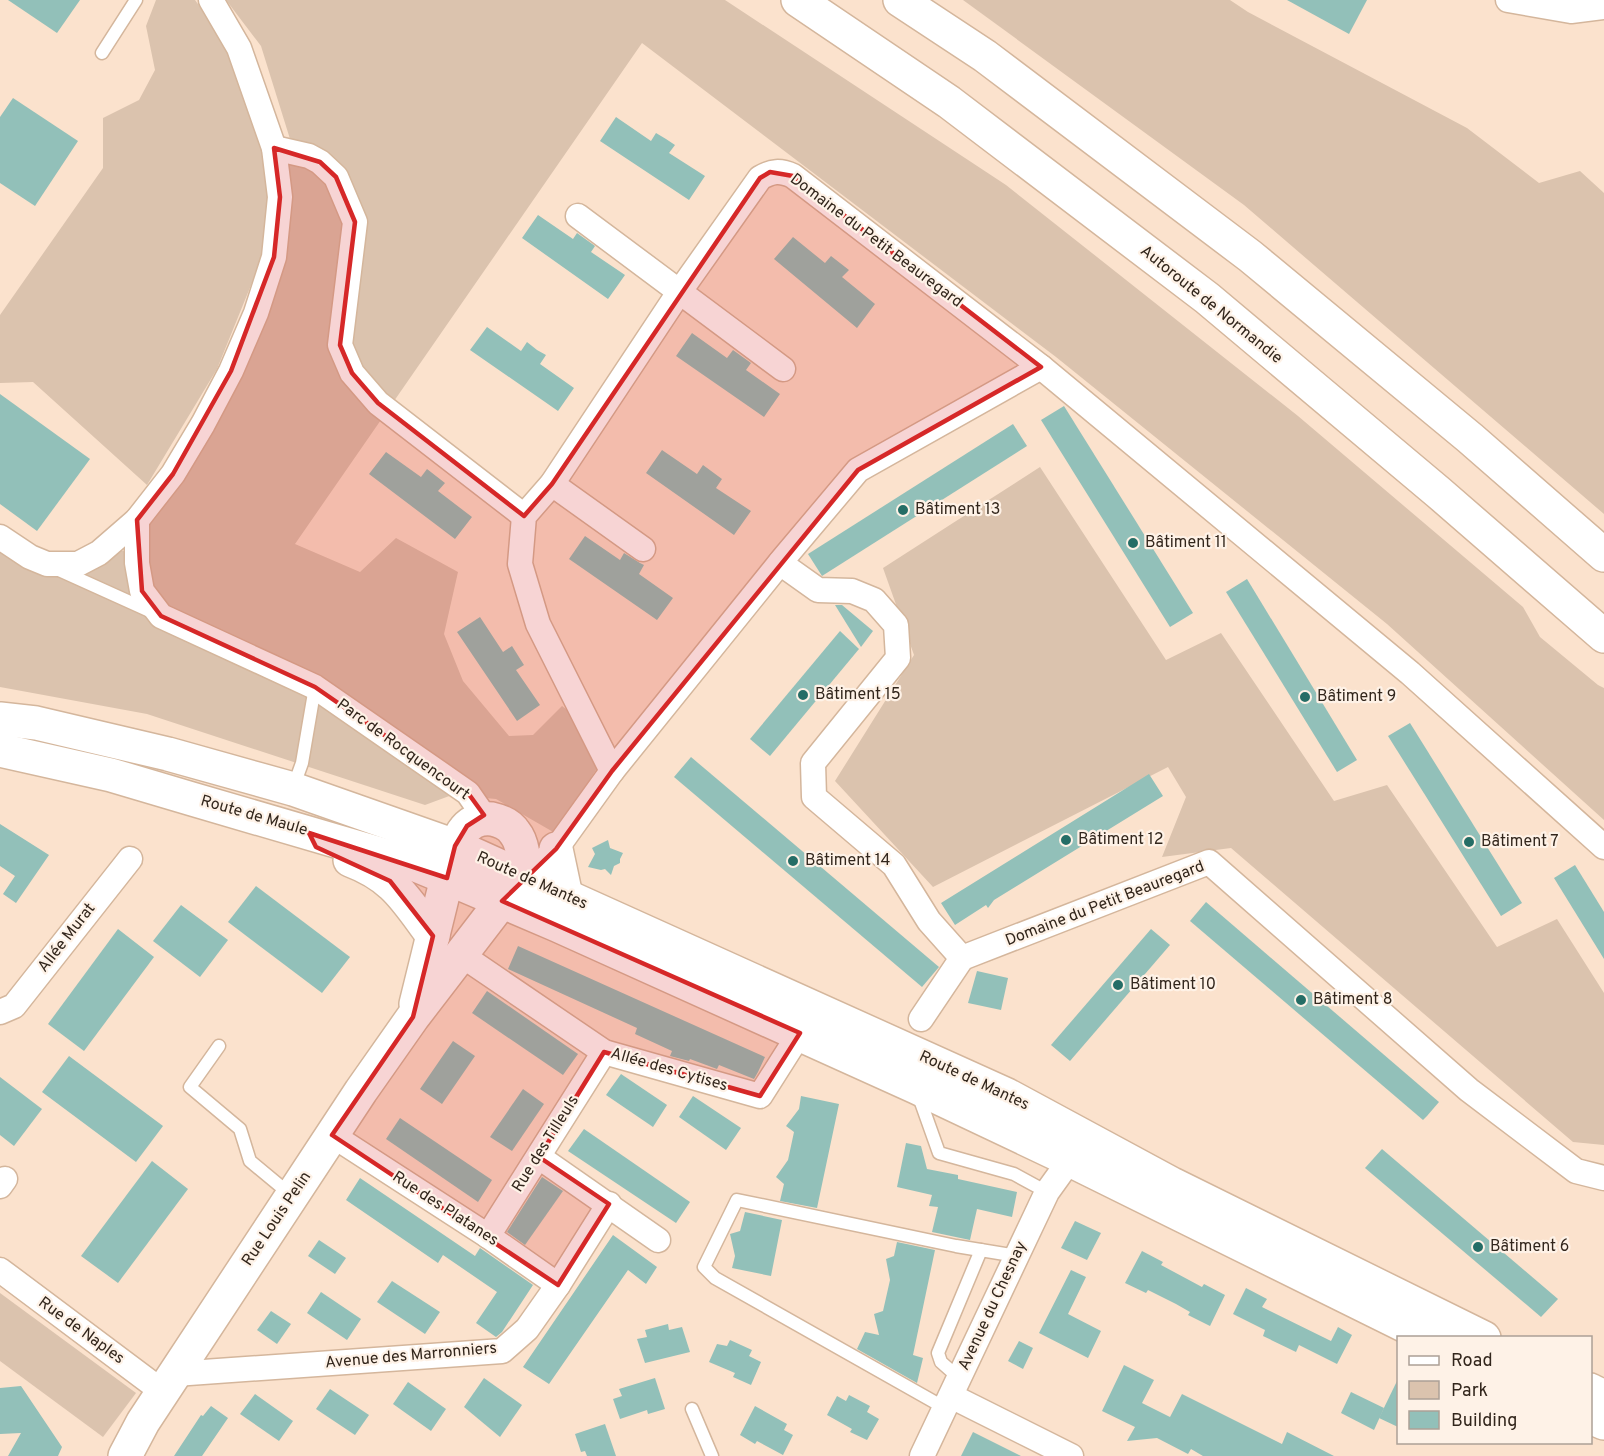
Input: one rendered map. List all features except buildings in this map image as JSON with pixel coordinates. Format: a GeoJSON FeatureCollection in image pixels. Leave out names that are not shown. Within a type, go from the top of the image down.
{"type":"FeatureCollection","features":[{"type":"Feature","properties":{"kind":"main road","name":"Autoroute de Normandie"},"geometry":{"type":"LineString","coordinates":[[798,0],[949,102],[1207,298],[1438,492],[1604,636]]}},
{"type":"Feature","properties":{"kind":"main road"},"geometry":{"type":"LineString","coordinates":[[900,0],[985,56],[1250,256],[1470,438],[1604,555]]}},
{"type":"Feature","properties":{"kind":"main road"},"geometry":{"type":"LineString","coordinates":[[0,719],[36,723],[168,754],[293,789],[455,846],[461,833],[478,819],[500,821],[517,834],[522,851],[525,878]]}},
{"type":"Feature","properties":{"kind":"main road","name":"Route de Maule"},"geometry":{"type":"LineString","coordinates":[[0,750],[111,776],[411,863],[502,901]]}},
{"type":"Feature","properties":{"kind":"main road"},"geometry":{"type":"LineString","coordinates":[[0,770],[111,776]]}},
{"type":"Feature","properties":{"kind":"main road"},"geometry":{"type":"LineString","coordinates":[[309,833],[316,847],[368,867],[390,881],[447,945]]}},
{"type":"Feature","properties":{"kind":"main road","name":"Rue Louis Pelin"},"geometry":{"type":"LineString","coordinates":[[447,945],[447,878],[455,846]]}},
{"type":"Feature","properties":{"kind":"main road","name":"Route de Mantes"},"geometry":{"type":"LineString","coordinates":[[455,846],[1007,1095],[1172,1184],[1480,1336]]}},
{"type":"Feature","properties":{"kind":"main road"},"geometry":{"type":"LineString","coordinates":[[556,849],[566,896]]}},
{"type":"Feature","properties":{"kind":"main road","name":"Rue Louis Pelin"},"geometry":{"type":"LineString","coordinates":[[125,1456],[143,1422],[412,1017],[447,945],[502,901],[525,878]]}},
{"type":"Feature","properties":{"kind":"main road","name":"Route de Mantes"},"geometry":{"type":"LineString","coordinates":[[502,901],[916,1087],[1070,1160],[1426,1336]]}},
{"type":"Feature","properties":{"kind":"main road","name":"Rue Louis Pelin"},"geometry":{"type":"LineString","coordinates":[[111,1456],[143,1422]]}},
{"type":"Feature","properties":{"kind":"street"},"geometry":{"type":"LineString","coordinates":[[0,537],[30,557],[47,564],[78,564],[99,554],[137,520],[173,474],[231,371],[256,313],[274,257],[280,197],[274,148],[239,48],[211,0]]}},
{"type":"Feature","properties":{"kind":"street"},"geometry":{"type":"LineString","coordinates":[[1508,0],[1571,11],[1604,7]]}},
{"type":"Feature","properties":{"kind":"street"},"geometry":{"type":"LineString","coordinates":[[274,148],[309,156],[320,162],[336,177],[355,222],[340,345],[352,373],[378,404],[524,516],[520,564],[538,624],[612,771]]}},
{"type":"Feature","properties":{"kind":"street","name":"Domaine du Petit Beauregard"},"geometry":{"type":"LineString","coordinates":[[524,516],[552,484],[680,291],[760,178],[770,172],[783,172],[793,176],[1041,367],[1410,673],[1604,847]]}},
{"type":"Feature","properties":{"kind":"street"},"geometry":{"type":"LineString","coordinates":[[578,216],[783,369]]}},
{"type":"Feature","properties":{"kind":"street"},"geometry":{"type":"LineString","coordinates":[[525,878],[556,849],[612,771],[858,470],[1041,367]]}},
{"type":"Feature","properties":{"kind":"street"},"geometry":{"type":"LineString","coordinates":[[552,484],[644,549]]}},
{"type":"Feature","properties":{"kind":"street","name":"Parc de Rocquencourt"},"geometry":{"type":"LineString","coordinates":[[137,520],[137,563],[142,591],[161,616],[315,687],[468,793],[486,819]]}},
{"type":"Feature","properties":{"kind":"street"},"geometry":{"type":"LineString","coordinates":[[780,563],[818,591],[852,591],[874,600],[896,625],[898,658],[813,763],[814,797],[894,865],[928,921],[962,958],[921,1019]]}},
{"type":"Feature","properties":{"kind":"street","name":"Allée Murat"},"geometry":{"type":"LineString","coordinates":[[0,1012],[14,1006],[130,859]]}},
{"type":"Feature","properties":{"kind":"street","name":"Domaine du Petit Beauregard"},"geometry":{"type":"LineString","coordinates":[[962,958],[1209,862],[1469,1090],[1576,1171],[1604,1178]]}},
{"type":"Feature","properties":{"kind":"street","name":"Allée des Cytises"},"geometry":{"type":"LineString","coordinates":[[447,945],[604,1052],[760,1096],[800,1033]]}},
{"type":"Feature","properties":{"kind":"street","name":"Rue des Tilleuls"},"geometry":{"type":"LineString","coordinates":[[488,1236],[604,1052]]}},
{"type":"Feature","properties":{"kind":"street","name":"Rue des Platanes"},"geometry":{"type":"LineString","coordinates":[[332,1135],[488,1236],[558,1285]]}},
{"type":"Feature","properties":{"kind":"street"},"geometry":{"type":"LineString","coordinates":[[539,1156],[658,1240]]}},
{"type":"Feature","properties":{"kind":"street","name":"Avenue du Chesnay"},"geometry":{"type":"LineString","coordinates":[[922,1456],[1047,1192],[1070,1160]]}},
{"type":"Feature","properties":{"kind":"street","name":"Avenue des Marronniers"},"geometry":{"type":"LineString","coordinates":[[169,1383],[502,1351],[526,1329],[558,1285],[609,1204]]}},
{"type":"Feature","properties":{"kind":"street","name":"Rue de Naples"},"geometry":{"type":"LineString","coordinates":[[0,1270],[169,1383]]}},
{"type":"Feature","properties":{"kind":"street"},"geometry":{"type":"LineString","coordinates":[[951,1394],[1071,1456]]}},
{"type":"Feature","properties":{"kind":"lane"},"geometry":{"type":"LineString","coordinates":[[102,53],[136,0]]}},
{"type":"Feature","properties":{"kind":"lane"},"geometry":{"type":"LineString","coordinates":[[47,564],[161,616]]}},
{"type":"Feature","properties":{"kind":"lane","name":"Parc de Rocquencourt"},"geometry":{"type":"LineString","coordinates":[[293,789],[302,762],[315,687]]}},
{"type":"Feature","properties":{"kind":"lane"},"geometry":{"type":"LineString","coordinates":[[219,1046],[190,1087],[240,1129],[250,1161],[292,1196]]}},
{"type":"Feature","properties":{"kind":"lane"},"geometry":{"type":"LineString","coordinates":[[916,1087],[939,1154],[1014,1174],[1047,1192]]}},
{"type":"Feature","properties":{"kind":"lane"},"geometry":{"type":"LineString","coordinates":[[951,1394],[715,1278],[704,1267],[737,1200],[1017,1256]]}},
{"type":"Feature","properties":{"kind":"lane"},"geometry":{"type":"LineString","coordinates":[[951,1394],[938,1353],[981,1250]]}},
{"type":"Feature","properties":{"kind":"lane"},"geometry":{"type":"LineString","coordinates":[[692,1409],[712,1456]]}},
{"type":"Feature","properties":{"kind":"highlighted area"},"geometry":{"type":"Polygon","coordinates":[[[274,148],[320,162],[336,177],[355,222],[340,345],[352,373],[378,403],[524,516],[552,484],[760,178],[770,172],[793,176],[1041,367],[858,470],[612,771],[556,849],[502,901],[800,1033],[760,1096],[604,1052],[539,1157],[609,1204],[558,1285],[332,1135],[413,1017],[433,936],[390,881],[316,847],[309,833],[447,878],[455,846],[467,826],[484,815],[468,793],[315,687],[161,616],[142,591],[137,520],[173,474],[231,371],[274,257],[280,197],[274,148]]]}},
{"type":"Feature","properties":{"kind":"green space"},"geometry":{"type":"Polygon","coordinates":[[[156,0],[195,0],[219,33],[254,120],[271,185],[266,248],[217,369],[147,485],[33,382],[0,383],[0,315],[103,168],[103,118],[139,100],[155,70],[146,26],[156,0]]]}},
{"type":"Feature","properties":{"kind":"green space"},"geometry":{"type":"Polygon","coordinates":[[[226,0],[725,0],[1006,185],[1298,416],[1523,607],[1540,637],[1604,688],[1604,820],[1387,624],[1056,357],[642,43],[295,544],[360,572],[396,538],[458,572],[444,634],[463,681],[509,736],[533,735],[562,706],[613,744],[555,833],[496,799],[452,795],[425,805],[147,714],[0,687],[0,551],[41,573],[114,551],[125,551],[186,476],[246,365],[283,263],[290,139],[261,46],[226,0]]]}},
{"type":"Feature","properties":{"kind":"green space"},"geometry":{"type":"Polygon","coordinates":[[[963,0],[1230,0],[1248,12],[1467,128],[1539,183],[1580,171],[1604,193],[1604,514],[1244,205],[963,0]]]}},
{"type":"Feature","properties":{"kind":"green space"},"geometry":{"type":"Polygon","coordinates":[[[1040,467],[1166,660],[1221,633],[1334,801],[1387,785],[1497,947],[1557,919],[1604,993],[1604,1145],[1573,1142],[1231,848],[1162,857],[1186,797],[1168,767],[933,887],[835,781],[914,655],[883,568],[1040,467]]]}},
{"type":"Feature","properties":{"kind":"green space"},"geometry":{"type":"Polygon","coordinates":[[[0,1293],[136,1393],[103,1437],[0,1361],[0,1293]]]}},
{"type":"Feature","properties":{"kind":"place","name":"Bâtiment 13"},"geometry":{"type":"Point","coordinates":[903,510]}},
{"type":"Feature","properties":{"kind":"place","name":"Bâtiment 11"},"geometry":{"type":"Point","coordinates":[1133,543]}},
{"type":"Feature","properties":{"kind":"place","name":"Bâtiment 15"},"geometry":{"type":"Point","coordinates":[803,695]}},
{"type":"Feature","properties":{"kind":"place","name":"Bâtiment 9"},"geometry":{"type":"Point","coordinates":[1305,697]}},
{"type":"Feature","properties":{"kind":"place","name":"Bâtiment 12"},"geometry":{"type":"Point","coordinates":[1066,840]}},
{"type":"Feature","properties":{"kind":"place","name":"Bâtiment 7"},"geometry":{"type":"Point","coordinates":[1469,842]}},
{"type":"Feature","properties":{"kind":"place","name":"Bâtiment 14"},"geometry":{"type":"Point","coordinates":[793,861]}},
{"type":"Feature","properties":{"kind":"place","name":"Bâtiment 10"},"geometry":{"type":"Point","coordinates":[1118,985]}},
{"type":"Feature","properties":{"kind":"place","name":"Bâtiment 8"},"geometry":{"type":"Point","coordinates":[1301,1000]}},
{"type":"Feature","properties":{"kind":"place","name":"Bâtiment 6"},"geometry":{"type":"Point","coordinates":[1478,1247]}}]}
